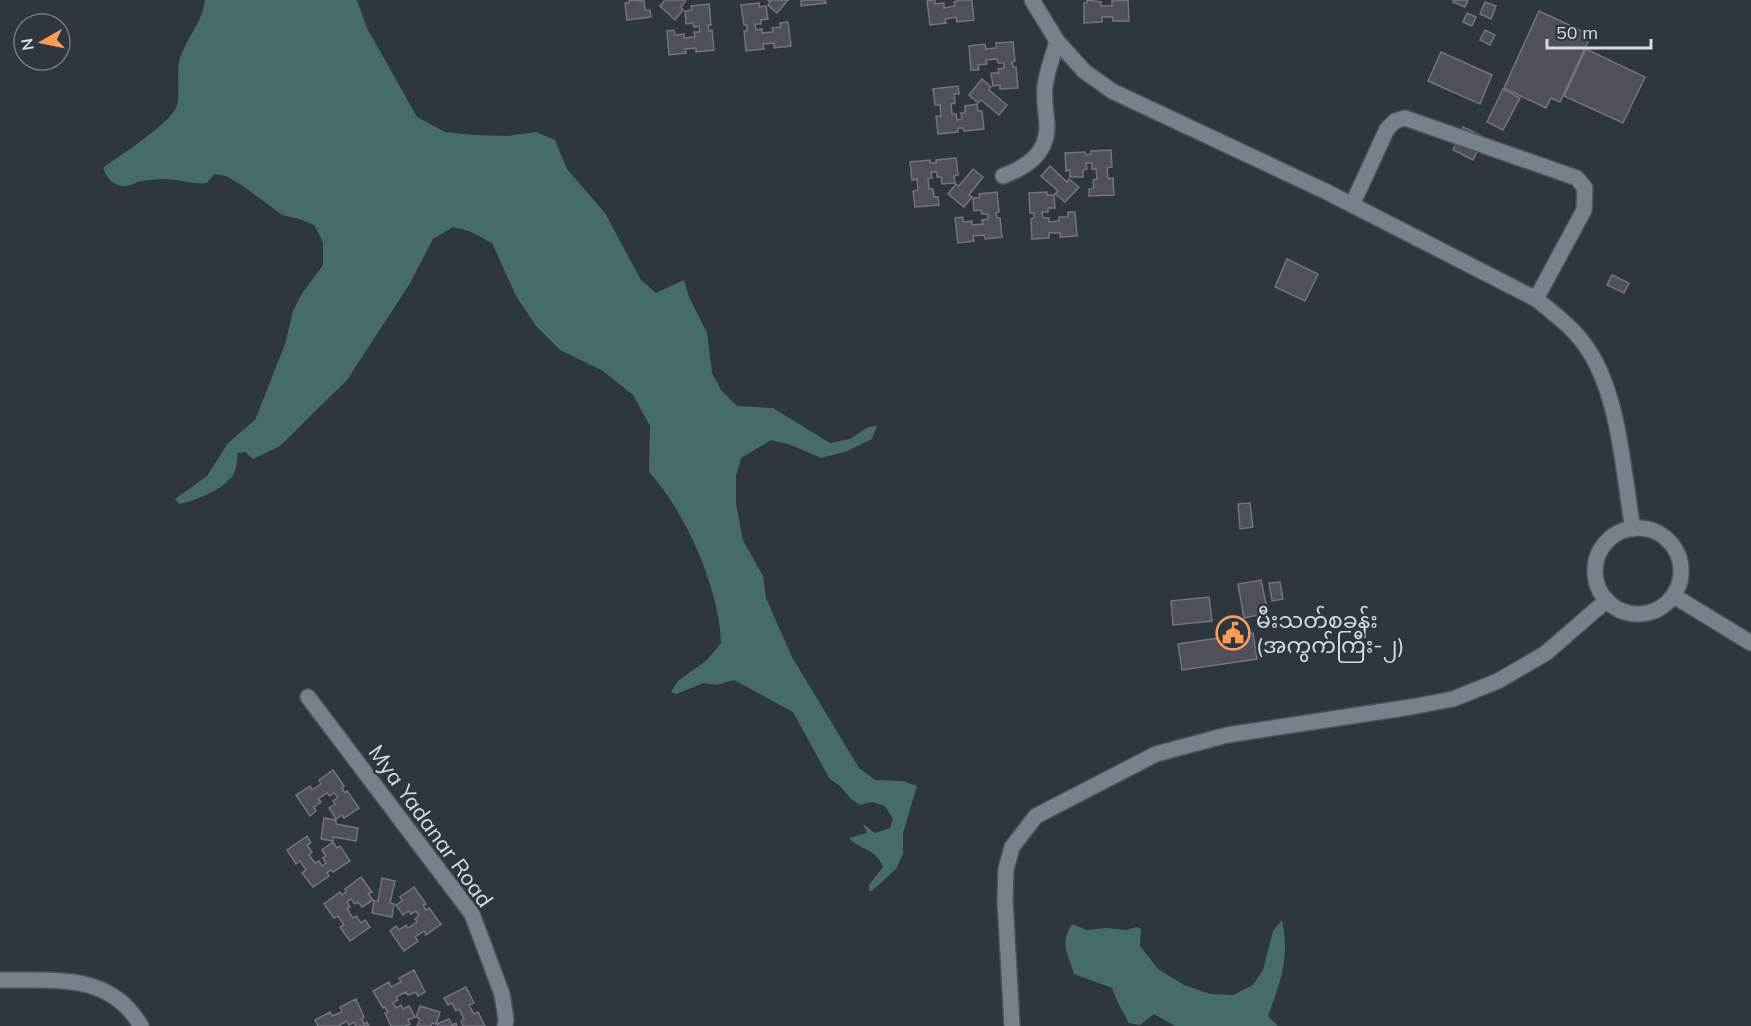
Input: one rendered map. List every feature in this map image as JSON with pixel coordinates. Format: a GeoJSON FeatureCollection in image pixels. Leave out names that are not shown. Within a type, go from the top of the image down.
{"type":"FeatureCollection","features":[{"type":"Feature","properties":{"kind":"street"},"geometry":{"type":"LineString","coordinates":[[1032,0],[1057,41],[1084,71],[1113,91],[1352,205],[1536,300],[1566,322],[1589,349],[1604,378],[1613,408],[1633,529]]}},
{"type":"Feature","properties":{"kind":"street"},"geometry":{"type":"LineString","coordinates":[[1003,176],[1020,169],[1035,158],[1044,144],[1047,127],[1045,85],[1057,41]]}},
{"type":"Feature","properties":{"kind":"street"},"geometry":{"type":"LineString","coordinates":[[1352,205],[1387,129],[1395,121],[1405,118],[1577,178],[1585,188],[1584,210],[1536,300]]}},
{"type":"Feature","properties":{"kind":"street"},"geometry":{"type":"LineString","coordinates":[[1643,528],[1658,533],[1670,542],[1680,562],[1681,579],[1674,596],[1658,610],[1638,615],[1621,611],[1607,600],[1598,587],[1595,571],[1601,550],[1612,537],[1626,530],[1643,528]]}},
{"type":"Feature","properties":{"kind":"street"},"geometry":{"type":"LineString","coordinates":[[1674,596],[1751,643]]}},
{"type":"Feature","properties":{"kind":"street"},"geometry":{"type":"LineString","coordinates":[[1012,1026],[1005,900],[1006,869],[1012,847],[1036,816],[1156,754],[1227,735],[1452,699],[1498,681],[1546,653],[1607,600]]}},
{"type":"Feature","properties":{"kind":"street","name":"Mya Yadanar Road"},"geometry":{"type":"LineString","coordinates":[[308,697],[472,914],[502,994],[505,1026]]}},
{"type":"Feature","properties":{"kind":"street"},"geometry":{"type":"LineString","coordinates":[[0,980],[74,982],[99,988],[123,1001],[141,1026]]}},
{"type":"Feature","properties":{"kind":"shaded area"},"geometry":{"type":"Polygon","coordinates":[[[205,0],[357,0],[367,28],[417,117],[445,132],[507,136],[536,132],[555,140],[567,169],[605,213],[641,280],[656,293],[684,280],[689,297],[707,333],[712,373],[721,390],[737,406],[773,408],[830,443],[850,439],[868,427],[877,426],[872,439],[845,452],[821,458],[791,445],[771,440],[741,458],[736,476],[736,504],[743,540],[763,576],[766,598],[792,657],[859,768],[875,780],[903,781],[917,786],[903,833],[903,854],[896,869],[873,890],[869,891],[869,885],[883,867],[876,856],[849,838],[867,833],[863,824],[875,833],[890,828],[893,819],[885,806],[872,802],[860,805],[829,778],[793,712],[734,680],[717,685],[704,683],[676,694],[671,692],[678,681],[707,660],[721,643],[714,599],[698,552],[675,508],[649,472],[650,426],[633,395],[603,371],[560,350],[536,326],[516,296],[492,243],[469,231],[453,227],[433,239],[409,285],[347,380],[280,446],[253,459],[245,452],[238,453],[235,471],[226,483],[202,497],[179,504],[175,499],[207,476],[228,443],[255,420],[285,344],[293,311],[301,295],[323,265],[323,242],[314,225],[282,215],[226,176],[214,174],[207,183],[162,179],[141,181],[124,186],[113,182],[104,171],[103,168],[156,129],[173,112],[178,99],[179,61],[201,15],[205,0]]]}},
{"type":"Feature","properties":{"kind":"shaded area"},"geometry":{"type":"Polygon","coordinates":[[[1282,920],[1285,957],[1268,1016],[1278,1026],[1175,1026],[1154,1014],[1140,1025],[1129,1023],[1112,988],[1074,974],[1065,944],[1072,924],[1087,930],[1106,928],[1126,930],[1137,927],[1141,929],[1140,946],[1158,969],[1184,985],[1210,994],[1233,995],[1253,985],[1263,970],[1273,931],[1282,920]]]}},
{"type":"Feature","properties":{"kind":"building"},"geometry":{"type":"Polygon","coordinates":[[[629,0],[644,1],[645,10],[650,10],[651,17],[627,20],[625,3],[629,3],[629,0]]]}},
{"type":"Feature","properties":{"kind":"building"},"geometry":{"type":"Polygon","coordinates":[[[665,0],[686,0],[681,7],[683,10],[675,20],[660,6],[665,0]]]}},
{"type":"Feature","properties":{"kind":"building"},"geometry":{"type":"Polygon","coordinates":[[[768,0],[788,0],[777,13],[768,5],[770,2],[768,0]]]}},
{"type":"Feature","properties":{"kind":"building"},"geometry":{"type":"Polygon","coordinates":[[[801,0],[825,0],[826,3],[801,6],[801,0]]]}},
{"type":"Feature","properties":{"kind":"building"},"geometry":{"type":"Polygon","coordinates":[[[935,0],[935,4],[944,3],[944,8],[955,6],[954,2],[960,0],[972,0],[974,20],[957,22],[956,17],[945,19],[946,23],[930,25],[927,1],[935,0]]]}},
{"type":"Feature","properties":{"kind":"building"},"geometry":{"type":"Polygon","coordinates":[[[1087,0],[1101,2],[1101,6],[1112,6],[1112,1],[1128,0],[1129,21],[1113,21],[1113,17],[1102,17],[1102,22],[1084,23],[1084,3],[1087,3],[1087,0]]]}},
{"type":"Feature","properties":{"kind":"building"},"geometry":{"type":"Polygon","coordinates":[[[1453,0],[1468,0],[1465,7],[1453,0]]]}},
{"type":"Feature","properties":{"kind":"building"},"geometry":{"type":"Polygon","coordinates":[[[1485,2],[1496,6],[1491,19],[1480,14],[1485,2]]]}},
{"type":"Feature","properties":{"kind":"building"},"geometry":{"type":"Polygon","coordinates":[[[759,3],[759,7],[766,6],[768,19],[761,20],[761,24],[755,24],[756,30],[762,29],[762,33],[773,32],[772,28],[781,27],[780,23],[788,22],[791,46],[774,48],[774,43],[763,44],[764,49],[746,51],[744,31],[747,31],[747,25],[744,25],[741,5],[759,3]]]}},
{"type":"Feature","properties":{"kind":"building"},"geometry":{"type":"Polygon","coordinates":[[[709,4],[711,25],[708,25],[709,31],[712,30],[714,50],[696,52],[696,48],[685,49],[686,53],[669,55],[667,31],[674,30],[675,35],[684,34],[684,38],[695,37],[694,32],[700,32],[699,26],[694,27],[693,23],[686,24],[685,11],[692,10],[691,6],[709,4]]]}},
{"type":"Feature","properties":{"kind":"building"},"geometry":{"type":"Polygon","coordinates":[[[1539,11],[1591,35],[1560,102],[1551,98],[1546,108],[1504,88],[1539,11]]]}},
{"type":"Feature","properties":{"kind":"building"},"geometry":{"type":"Polygon","coordinates":[[[1467,13],[1476,17],[1472,26],[1463,22],[1467,13]]]}},
{"type":"Feature","properties":{"kind":"building"},"geometry":{"type":"Polygon","coordinates":[[[1485,30],[1495,35],[1490,45],[1480,40],[1485,30]]]}},
{"type":"Feature","properties":{"kind":"building"},"geometry":{"type":"Polygon","coordinates":[[[1013,42],[1015,61],[1012,62],[1013,67],[1016,67],[1018,88],[1000,89],[1000,85],[993,86],[991,73],[999,73],[998,69],[1004,68],[1004,63],[998,63],[997,59],[986,60],[987,64],[978,65],[979,70],[971,70],[969,46],[985,44],[986,49],[996,48],[996,43],[1013,42]]]}},
{"type":"Feature","properties":{"kind":"building"},"geometry":{"type":"Polygon","coordinates":[[[1586,49],[1645,77],[1623,123],[1564,96],[1586,49]]]}},
{"type":"Feature","properties":{"kind":"building"},"geometry":{"type":"Polygon","coordinates":[[[1441,52],[1492,75],[1480,104],[1428,81],[1441,52]]]}},
{"type":"Feature","properties":{"kind":"building"},"geometry":{"type":"Polygon","coordinates":[[[982,79],[991,87],[989,90],[1007,105],[999,115],[981,100],[978,103],[969,95],[982,79]]]}},
{"type":"Feature","properties":{"kind":"building"},"geometry":{"type":"Polygon","coordinates":[[[958,86],[959,94],[954,94],[955,103],[951,104],[952,114],[956,114],[957,120],[962,119],[961,113],[965,113],[965,106],[977,104],[978,111],[982,111],[984,129],[964,131],[963,128],[958,128],[958,132],[938,134],[936,116],[941,116],[940,105],[935,105],[933,89],[958,86]]]}},
{"type":"Feature","properties":{"kind":"building"},"geometry":{"type":"Polygon","coordinates":[[[1503,89],[1520,98],[1503,130],[1487,122],[1503,89]]]}},
{"type":"Feature","properties":{"kind":"building"},"geometry":{"type":"Polygon","coordinates":[[[1463,127],[1484,137],[1473,160],[1453,150],[1463,127]]]}},
{"type":"Feature","properties":{"kind":"building"},"geometry":{"type":"Polygon","coordinates":[[[1111,150],[1112,167],[1107,168],[1108,179],[1113,178],[1114,195],[1089,196],[1089,189],[1094,188],[1093,180],[1097,179],[1096,169],[1092,169],[1092,163],[1086,163],[1087,169],[1083,170],[1083,177],[1070,177],[1070,170],[1066,171],[1065,153],[1085,152],[1086,155],[1091,154],[1091,151],[1111,150]]]}},
{"type":"Feature","properties":{"kind":"building"},"geometry":{"type":"Polygon","coordinates":[[[956,158],[958,175],[954,176],[955,183],[942,184],[941,177],[937,177],[937,172],[931,172],[932,178],[928,178],[929,189],[933,189],[934,197],[938,197],[939,205],[915,207],[913,191],[918,190],[917,179],[912,180],[910,162],[930,160],[930,163],[936,163],[936,160],[956,158]]]}},
{"type":"Feature","properties":{"kind":"building"},"geometry":{"type":"Polygon","coordinates":[[[1050,166],[1067,182],[1069,179],[1079,187],[1065,202],[1055,194],[1058,191],[1041,176],[1050,166]]]}},
{"type":"Feature","properties":{"kind":"building"},"geometry":{"type":"Polygon","coordinates":[[[973,169],[983,177],[969,195],[972,197],[964,207],[948,194],[956,184],[959,186],[973,169]]]}},
{"type":"Feature","properties":{"kind":"building"},"geometry":{"type":"Polygon","coordinates":[[[997,192],[999,212],[996,213],[997,218],[1000,218],[1002,237],[985,239],[984,235],[973,236],[974,241],[958,243],[955,218],[963,217],[963,222],[972,221],[972,225],[983,224],[982,220],[988,219],[988,214],[982,214],[981,210],[974,211],[973,198],[980,198],[979,194],[997,192]]]}},
{"type":"Feature","properties":{"kind":"building"},"geometry":{"type":"Polygon","coordinates":[[[1047,192],[1047,195],[1054,195],[1055,208],[1048,208],[1048,212],[1042,212],[1043,218],[1049,218],[1049,222],[1059,221],[1059,217],[1068,217],[1068,212],[1075,212],[1077,236],[1060,237],[1060,233],[1049,233],[1049,238],[1032,239],[1031,219],[1034,218],[1034,213],[1030,213],[1029,193],[1047,192]]]}},
{"type":"Feature","properties":{"kind":"building"},"geometry":{"type":"Polygon","coordinates":[[[1287,259],[1318,274],[1305,301],[1275,287],[1287,259]]]}},
{"type":"Feature","properties":{"kind":"building"},"geometry":{"type":"Polygon","coordinates":[[[1612,275],[1629,283],[1624,293],[1607,285],[1612,275]]]}},
{"type":"Feature","properties":{"kind":"building"},"geometry":{"type":"Polygon","coordinates":[[[1250,503],[1253,527],[1240,529],[1238,504],[1250,503]]]}},
{"type":"Feature","properties":{"kind":"building"},"geometry":{"type":"Polygon","coordinates":[[[1261,580],[1268,613],[1244,618],[1238,584],[1261,580]]]}},
{"type":"Feature","properties":{"kind":"building"},"geometry":{"type":"Polygon","coordinates":[[[1280,582],[1283,599],[1272,601],[1269,583],[1280,582]]]}},
{"type":"Feature","properties":{"kind":"building"},"geometry":{"type":"Polygon","coordinates":[[[1209,597],[1212,621],[1173,625],[1171,601],[1209,597]]]}},
{"type":"Feature","properties":{"kind":"building"},"geometry":{"type":"Polygon","coordinates":[[[1253,633],[1257,659],[1182,670],[1178,644],[1253,633]]]}},
{"type":"Feature","properties":{"kind":"building"},"geometry":{"type":"Polygon","coordinates":[[[333,770],[344,786],[342,788],[345,793],[347,791],[359,808],[344,818],[342,815],[336,819],[329,808],[335,804],[333,801],[338,797],[334,793],[330,796],[327,793],[318,799],[321,802],[314,807],[316,811],[310,816],[296,795],[310,786],[312,790],[321,784],[319,780],[333,770]]]}},
{"type":"Feature","properties":{"kind":"building"},"geometry":{"type":"Polygon","coordinates":[[[324,818],[336,820],[336,824],[358,828],[356,841],[333,837],[333,841],[321,839],[324,818]]]}},
{"type":"Feature","properties":{"kind":"building"},"geometry":{"type":"Polygon","coordinates":[[[307,836],[311,843],[307,845],[312,852],[309,855],[315,863],[319,861],[322,866],[326,863],[323,858],[326,856],[322,850],[333,842],[337,848],[340,846],[350,861],[333,872],[331,870],[327,873],[329,876],[313,887],[302,873],[306,870],[300,861],[296,864],[287,850],[307,836]]]}},
{"type":"Feature","properties":{"kind":"building"},"geometry":{"type":"Polygon","coordinates":[[[361,877],[372,892],[368,894],[373,900],[362,907],[351,899],[347,902],[350,907],[347,909],[353,918],[356,916],[361,923],[365,920],[370,927],[350,941],[340,927],[344,925],[338,916],[334,918],[324,904],[340,892],[342,895],[346,892],[345,889],[361,877]]]}},
{"type":"Feature","properties":{"kind":"building"},"geometry":{"type":"Polygon","coordinates":[[[382,878],[395,881],[390,903],[394,904],[392,917],[372,913],[374,901],[378,901],[382,878]]]}},
{"type":"Feature","properties":{"kind":"building"},"geometry":{"type":"Polygon","coordinates":[[[414,887],[426,904],[423,905],[426,910],[429,908],[441,924],[426,935],[424,931],[415,937],[418,941],[404,951],[390,931],[396,926],[399,930],[406,925],[408,928],[417,922],[415,919],[419,915],[416,911],[411,914],[409,911],[403,915],[396,905],[402,901],[400,897],[414,887]]]}},
{"type":"Feature","properties":{"kind":"building"},"geometry":{"type":"Polygon","coordinates":[[[414,970],[425,992],[418,996],[416,992],[408,995],[406,992],[396,997],[398,1000],[393,1003],[396,1008],[401,1005],[403,1009],[409,1006],[415,1017],[408,1020],[410,1024],[405,1026],[391,1026],[385,1013],[388,1012],[373,991],[389,982],[391,987],[401,982],[399,978],[414,970]]]}},
{"type":"Feature","properties":{"kind":"building"},"geometry":{"type":"Polygon","coordinates":[[[466,987],[474,1003],[469,1005],[474,1014],[478,1012],[485,1026],[463,1026],[461,1021],[464,1019],[459,1009],[456,1011],[452,1003],[448,1005],[444,998],[466,987]]]}},
{"type":"Feature","properties":{"kind":"building"},"geometry":{"type":"Polygon","coordinates":[[[356,999],[364,1017],[362,1019],[364,1024],[367,1022],[369,1026],[356,1026],[354,1022],[349,1025],[347,1021],[338,1026],[318,1026],[315,1020],[330,1012],[332,1016],[342,1012],[340,1007],[356,999]]]}},
{"type":"Feature","properties":{"kind":"building"},"geometry":{"type":"Polygon","coordinates":[[[420,1006],[440,1012],[436,1024],[417,1026],[420,1019],[416,1017],[420,1006]]]}},
{"type":"Feature","properties":{"kind":"building"},"geometry":{"type":"Polygon","coordinates":[[[449,1019],[452,1025],[456,1023],[457,1026],[438,1026],[437,1024],[449,1019]]]}},
{"type":"Feature","properties":{"kind":"place","name":"မီးသတ်စခန်း (အကွက်ကြီး-၂)"},"geometry":{"type":"Point","coordinates":[1233,633]}}]}
